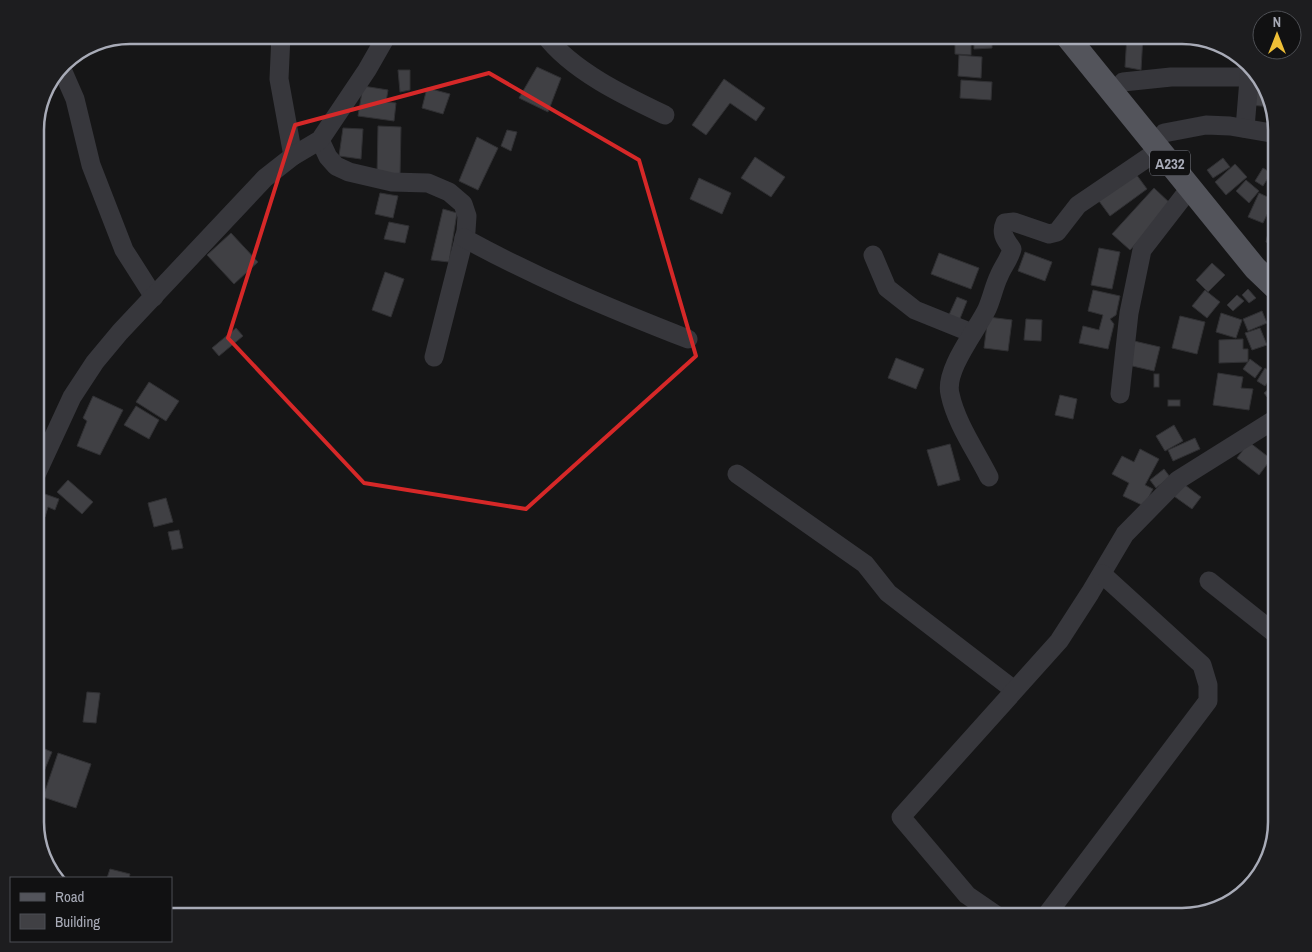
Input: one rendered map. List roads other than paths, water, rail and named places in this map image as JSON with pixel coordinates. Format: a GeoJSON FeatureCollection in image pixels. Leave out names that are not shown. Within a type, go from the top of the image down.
{"type":"FeatureCollection","features":[{"type":"Feature","properties":{"kind":"main road","name":"A232"},"geometry":{"type":"LineString","coordinates":[[1074,44],[1268,260]]}},
{"type":"Feature","properties":{"kind":"main road","name":"A232"},"geometry":{"type":"LineString","coordinates":[[1091,44],[1123,82],[1190,188],[1255,268],[1268,280]]}},
{"type":"Feature","properties":{"kind":"street"},"geometry":{"type":"LineString","coordinates":[[281,44],[279,79],[293,156]]}},
{"type":"Feature","properties":{"kind":"street"},"geometry":{"type":"LineString","coordinates":[[44,457],[72,396],[120,332],[265,178],[293,156],[320,140],[368,70],[382,44]]}},
{"type":"Feature","properties":{"kind":"street"},"geometry":{"type":"LineString","coordinates":[[552,44],[586,71],[621,94],[664,115]]}},
{"type":"Feature","properties":{"kind":"street"},"geometry":{"type":"LineString","coordinates":[[1123,82],[1171,77],[1247,74]]}},
{"type":"Feature","properties":{"kind":"street"},"geometry":{"type":"LineString","coordinates":[[64,75],[75,100],[91,165],[124,250],[154,297]]}},
{"type":"Feature","properties":{"kind":"street"},"geometry":{"type":"LineString","coordinates":[[1245,128],[1251,80]]}},
{"type":"Feature","properties":{"kind":"street"},"geometry":{"type":"LineString","coordinates":[[989,477],[962,424],[949,393],[950,380],[964,347],[988,308],[999,276],[1009,260],[1012,249],[1003,236],[1002,229],[1005,223],[1014,222],[1049,234],[1057,232],[1078,205],[1162,142],[1206,125],[1245,128],[1268,132]]}},
{"type":"Feature","properties":{"kind":"street"},"geometry":{"type":"LineString","coordinates":[[320,140],[328,156],[336,166],[349,172],[392,182],[428,183],[449,192],[464,204],[467,216],[464,238],[434,357]]}},
{"type":"Feature","properties":{"kind":"street"},"geometry":{"type":"LineString","coordinates":[[1120,394],[1129,313],[1142,250],[1190,188]]}},
{"type":"Feature","properties":{"kind":"street"},"geometry":{"type":"LineString","coordinates":[[464,238],[523,270],[578,295],[688,340]]}},
{"type":"Feature","properties":{"kind":"street"},"geometry":{"type":"LineString","coordinates":[[873,255],[887,288],[915,310],[972,333]]}},
{"type":"Feature","properties":{"kind":"street"},"geometry":{"type":"LineString","coordinates":[[986,908],[966,895],[901,817],[1059,641],[1125,534],[1178,480],[1268,424]]}},
{"type":"Feature","properties":{"kind":"street"},"geometry":{"type":"LineString","coordinates":[[737,474],[865,564],[888,593],[1014,690]]}},
{"type":"Feature","properties":{"kind":"street"},"geometry":{"type":"LineString","coordinates":[[1051,908],[1208,701],[1208,685],[1202,665],[1102,574]]}},
{"type":"Feature","properties":{"kind":"street"},"geometry":{"type":"LineString","coordinates":[[1209,581],[1268,629]]}}]}
